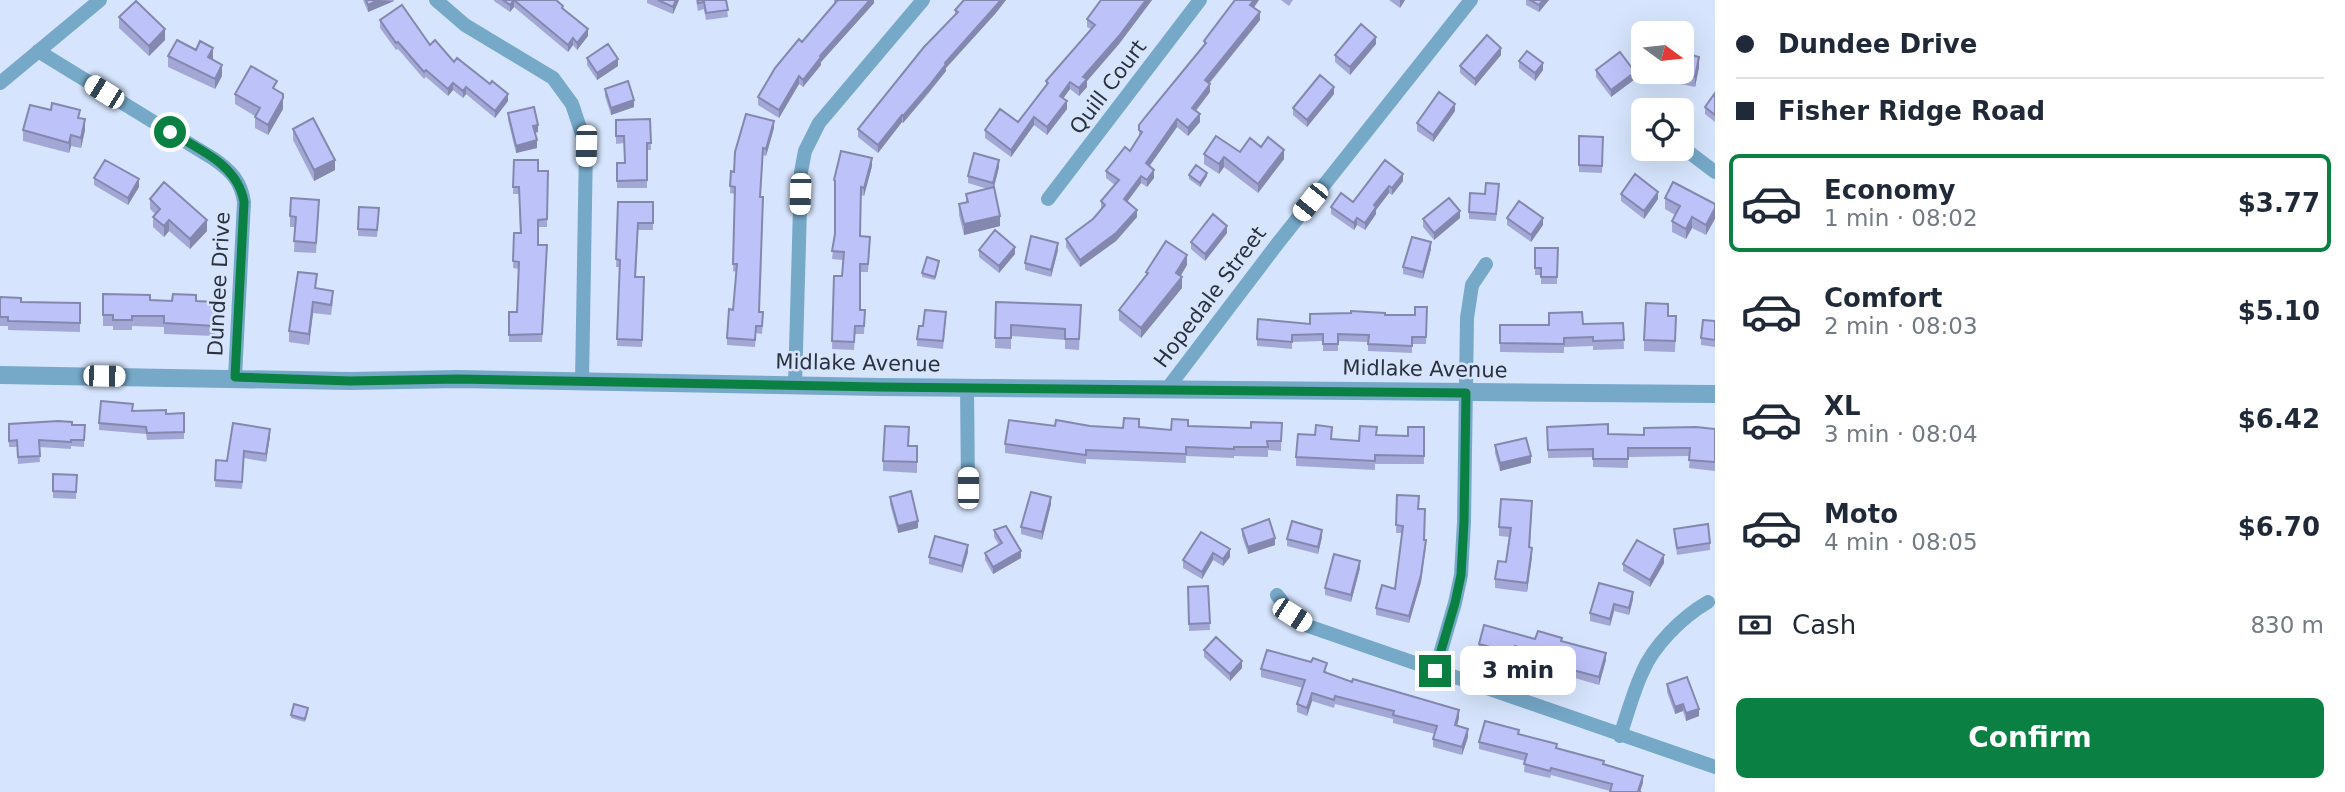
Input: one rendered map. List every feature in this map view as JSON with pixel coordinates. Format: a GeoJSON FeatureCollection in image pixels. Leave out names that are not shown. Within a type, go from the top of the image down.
{"type":"FeatureCollection","features":[{"type":"Feature","properties":{"kind":"street"},"geometry":{"type":"LineString","coordinates":[[0,83],[100,0]]}},
{"type":"Feature","properties":{"kind":"street"},"geometry":{"type":"LineString","coordinates":[[436,0],[465,25],[552,78],[572,104],[586,146],[582,382]]}},
{"type":"Feature","properties":{"kind":"street"},"geometry":{"type":"LineString","coordinates":[[795,385],[801,172],[805,151],[819,123],[923,0]]}},
{"type":"Feature","properties":{"kind":"street","name":"Quill Court"},"geometry":{"type":"LineString","coordinates":[[1048,200],[1200,0]]}},
{"type":"Feature","properties":{"kind":"street","name":"Hopedale Street"},"geometry":{"type":"LineString","coordinates":[[1167,389],[1278,243],[1471,0]]}},
{"type":"Feature","properties":{"kind":"street","name":"Dundee Drive"},"geometry":{"type":"LineString","coordinates":[[38,51],[214,159],[236,178],[242,188],[244,202],[235,377]]}},
{"type":"Feature","properties":{"kind":"street"},"geometry":{"type":"LineString","coordinates":[[1694,156],[1715,172]]}},
{"type":"Feature","properties":{"kind":"street"},"geometry":{"type":"LineString","coordinates":[[1435,671],[1461,575],[1469,299],[1472,285],[1486,264]]}},
{"type":"Feature","properties":{"kind":"street","name":"Midlake Avenue"},"geometry":{"type":"LineString","coordinates":[[0,375],[350,381],[458,379],[1715,394]]}},
{"type":"Feature","properties":{"kind":"street"},"geometry":{"type":"LineString","coordinates":[[967,386],[968,488]]}},
{"type":"Feature","properties":{"kind":"street"},"geometry":{"type":"LineString","coordinates":[[1277,596],[1292,615],[1308,626],[1715,767]]}},
{"type":"Feature","properties":{"kind":"street"},"geometry":{"type":"LineString","coordinates":[[1620,736],[1648,661],[1668,636],[1708,602]]}},
{"type":"Feature","properties":{"kind":"building"},"geometry":{"type":"Polygon","coordinates":[[[514,0],[556,0],[588,29],[577,43],[573,38],[568,45],[514,0]]]}},
{"type":"Feature","properties":{"kind":"building"},"geometry":{"type":"Polygon","coordinates":[[[658,0],[676,0],[673,7],[658,0]]]}},
{"type":"Feature","properties":{"kind":"building"},"geometry":{"type":"Polygon","coordinates":[[[698,0],[726,0],[728,10],[706,13],[704,2],[698,3],[698,0]]]}},
{"type":"Feature","properties":{"kind":"building"},"geometry":{"type":"Polygon","coordinates":[[[836,0],[870,0],[820,56],[803,80],[799,76],[779,110],[758,97],[775,68],[799,39],[802,42],[836,0]]]}},
{"type":"Feature","properties":{"kind":"building"},"geometry":{"type":"Polygon","coordinates":[[[964,0],[1001,0],[878,145],[858,129],[924,47],[958,12],[955,10],[964,0]]]}},
{"type":"Feature","properties":{"kind":"building"},"geometry":{"type":"Polygon","coordinates":[[[1101,0],[1146,0],[1083,77],[1087,79],[1079,88],[1070,82],[1060,96],[1067,101],[1047,127],[1034,117],[1011,150],[985,130],[1000,109],[1018,122],[1048,83],[1046,81],[1095,25],[1087,19],[1101,0]]]}},
{"type":"Feature","properties":{"kind":"building"},"geometry":{"type":"Polygon","coordinates":[[[1235,0],[1254,0],[1250,5],[1260,12],[1205,80],[1210,84],[1192,108],[1200,114],[1188,128],[1177,119],[1146,163],[1154,170],[1147,180],[1141,176],[1124,199],[1137,210],[1116,233],[1080,260],[1066,239],[1093,219],[1105,205],[1101,201],[1119,180],[1106,171],[1125,147],[1130,151],[1142,132],[1139,125],[1206,43],[1204,41],[1235,0]]]}},
{"type":"Feature","properties":{"kind":"building"},"geometry":{"type":"Polygon","coordinates":[[[1530,0],[1543,0],[1539,5],[1530,0]]]}},
{"type":"Feature","properties":{"kind":"building"},"geometry":{"type":"Polygon","coordinates":[[[136,1],[165,29],[149,46],[119,17],[136,1]]]}},
{"type":"Feature","properties":{"kind":"building"},"geometry":{"type":"Polygon","coordinates":[[[402,5],[430,45],[435,40],[454,62],[457,58],[490,84],[492,81],[508,94],[495,111],[466,87],[463,91],[453,83],[448,89],[426,70],[424,72],[398,42],[396,43],[380,20],[402,5]]]}},
{"type":"Feature","properties":{"kind":"building"},"geometry":{"type":"Polygon","coordinates":[[[1361,24],[1376,37],[1350,67],[1335,55],[1361,24]]]}},
{"type":"Feature","properties":{"kind":"building"},"geometry":{"type":"Polygon","coordinates":[[[1487,35],[1501,48],[1475,79],[1460,66],[1487,35]]]}},
{"type":"Feature","properties":{"kind":"building"},"geometry":{"type":"Polygon","coordinates":[[[177,40],[196,50],[200,41],[213,48],[208,57],[222,65],[215,79],[168,56],[177,40]]]}},
{"type":"Feature","properties":{"kind":"building"},"geometry":{"type":"Polygon","coordinates":[[[608,44],[618,59],[597,73],[587,58],[608,44]]]}},
{"type":"Feature","properties":{"kind":"building"},"geometry":{"type":"Polygon","coordinates":[[[1527,51],[1543,63],[1535,73],[1519,61],[1527,51]]]}},
{"type":"Feature","properties":{"kind":"building"},"geometry":{"type":"Polygon","coordinates":[[[1620,52],[1631,67],[1631,75],[1611,90],[1596,70],[1620,52]]]}},
{"type":"Feature","properties":{"kind":"building"},"geometry":{"type":"Polygon","coordinates":[[[1694,56],[1699,57],[1694,77],[1694,56]]]}},
{"type":"Feature","properties":{"kind":"building"},"geometry":{"type":"Polygon","coordinates":[[[251,66],[277,81],[273,88],[283,94],[268,125],[255,117],[260,108],[235,94],[251,66]]]}},
{"type":"Feature","properties":{"kind":"building"},"geometry":{"type":"Polygon","coordinates":[[[1320,75],[1334,87],[1307,120],[1293,108],[1320,75]]]}},
{"type":"Feature","properties":{"kind":"building"},"geometry":{"type":"Polygon","coordinates":[[[628,81],[634,100],[611,108],[605,89],[628,81]]]}},
{"type":"Feature","properties":{"kind":"building"},"geometry":{"type":"Polygon","coordinates":[[[1439,92],[1455,104],[1433,135],[1417,123],[1439,92]]]}},
{"type":"Feature","properties":{"kind":"building"},"geometry":{"type":"Polygon","coordinates":[[[1715,93],[1715,115],[1705,107],[1715,93]]]}},
{"type":"Feature","properties":{"kind":"building"},"geometry":{"type":"Polygon","coordinates":[[[52,103],[80,110],[78,118],[85,119],[81,138],[71,135],[69,143],[23,130],[30,105],[51,110],[52,103]]]}},
{"type":"Feature","properties":{"kind":"building"},"geometry":{"type":"Polygon","coordinates":[[[534,107],[538,125],[533,126],[537,140],[516,146],[508,113],[534,107]]]}},
{"type":"Feature","properties":{"kind":"building"},"geometry":{"type":"Polygon","coordinates":[[[746,114],[774,121],[766,149],[763,148],[759,312],[763,312],[762,326],[756,326],[755,340],[727,338],[729,309],[733,310],[737,264],[733,264],[735,187],[730,186],[731,171],[734,172],[735,152],[746,114]]]}},
{"type":"Feature","properties":{"kind":"building"},"geometry":{"type":"Polygon","coordinates":[[[313,118],[335,160],[314,170],[293,129],[313,118]]]}},
{"type":"Feature","properties":{"kind":"building"},"geometry":{"type":"Polygon","coordinates":[[[650,119],[651,143],[647,143],[647,180],[617,181],[617,163],[625,163],[624,136],[616,136],[616,120],[650,119]]]}},
{"type":"Feature","properties":{"kind":"building"},"geometry":{"type":"Polygon","coordinates":[[[1216,136],[1240,152],[1250,138],[1261,147],[1268,137],[1284,150],[1258,184],[1224,157],[1219,164],[1204,154],[1216,136]]]}},
{"type":"Feature","properties":{"kind":"building"},"geometry":{"type":"Polygon","coordinates":[[[1579,136],[1603,137],[1602,166],[1579,165],[1579,136]]]}},
{"type":"Feature","properties":{"kind":"building"},"geometry":{"type":"Polygon","coordinates":[[[841,151],[872,158],[864,188],[861,187],[860,236],[870,237],[868,264],[860,264],[860,310],[865,310],[864,326],[855,326],[854,342],[832,341],[834,276],[842,276],[844,252],[832,251],[835,234],[834,180],[841,151]]]}},
{"type":"Feature","properties":{"kind":"building"},"geometry":{"type":"Polygon","coordinates":[[[974,153],[999,160],[993,183],[968,176],[974,153]]]}},
{"type":"Feature","properties":{"kind":"building"},"geometry":{"type":"Polygon","coordinates":[[[105,160],[139,179],[128,198],[94,178],[105,160]]]}},
{"type":"Feature","properties":{"kind":"building"},"geometry":{"type":"Polygon","coordinates":[[[514,160],[538,160],[538,171],[548,171],[547,219],[538,220],[538,245],[547,245],[542,334],[509,335],[509,312],[517,312],[519,262],[513,261],[514,233],[521,233],[519,187],[513,187],[514,160]]]}},
{"type":"Feature","properties":{"kind":"building"},"geometry":{"type":"Polygon","coordinates":[[[1385,160],[1403,174],[1374,205],[1376,207],[1365,223],[1357,218],[1354,223],[1331,207],[1341,193],[1353,202],[1385,160]]]}},
{"type":"Feature","properties":{"kind":"building"},"geometry":{"type":"Polygon","coordinates":[[[1196,165],[1207,173],[1200,183],[1189,175],[1196,165]]]}},
{"type":"Feature","properties":{"kind":"building"},"geometry":{"type":"Polygon","coordinates":[[[1635,174],[1658,192],[1644,211],[1621,194],[1635,174]]]}},
{"type":"Feature","properties":{"kind":"building"},"geometry":{"type":"Polygon","coordinates":[[[164,182],[207,220],[190,239],[169,220],[164,226],[153,217],[160,209],[150,199],[164,182]]]}},
{"type":"Feature","properties":{"kind":"building"},"geometry":{"type":"Polygon","coordinates":[[[1673,182],[1715,204],[1706,225],[1692,217],[1686,229],[1672,221],[1680,206],[1665,198],[1673,182]]]}},
{"type":"Feature","properties":{"kind":"building"},"geometry":{"type":"Polygon","coordinates":[[[1486,183],[1499,184],[1496,214],[1469,212],[1470,193],[1485,194],[1486,183]]]}},
{"type":"Feature","properties":{"kind":"building"},"geometry":{"type":"Polygon","coordinates":[[[994,187],[1000,216],[964,224],[959,204],[968,202],[966,194],[994,187]]]}},
{"type":"Feature","properties":{"kind":"building"},"geometry":{"type":"Polygon","coordinates":[[[291,198],[319,200],[316,243],[294,241],[296,217],[290,216],[291,198]]]}},
{"type":"Feature","properties":{"kind":"building"},"geometry":{"type":"Polygon","coordinates":[[[1449,198],[1460,211],[1434,233],[1423,219],[1449,198]]]}},
{"type":"Feature","properties":{"kind":"building"},"geometry":{"type":"Polygon","coordinates":[[[1519,201],[1543,218],[1531,235],[1507,218],[1519,201]]]}},
{"type":"Feature","properties":{"kind":"building"},"geometry":{"type":"Polygon","coordinates":[[[618,202],[653,202],[653,223],[638,223],[635,277],[644,277],[642,340],[617,339],[620,260],[616,259],[618,202]]]}},
{"type":"Feature","properties":{"kind":"building"},"geometry":{"type":"Polygon","coordinates":[[[359,207],[379,208],[377,230],[358,229],[359,207]]]}},
{"type":"Feature","properties":{"kind":"building"},"geometry":{"type":"Polygon","coordinates":[[[1213,214],[1227,226],[1205,254],[1191,242],[1213,214]]]}},
{"type":"Feature","properties":{"kind":"building"},"geometry":{"type":"Polygon","coordinates":[[[995,230],[1015,247],[999,266],[979,250],[995,230]]]}},
{"type":"Feature","properties":{"kind":"building"},"geometry":{"type":"Polygon","coordinates":[[[1031,236],[1058,243],[1051,270],[1025,263],[1031,236]]]}},
{"type":"Feature","properties":{"kind":"building"},"geometry":{"type":"Polygon","coordinates":[[[1412,237],[1431,242],[1423,272],[1403,267],[1412,237]]]}},
{"type":"Feature","properties":{"kind":"building"},"geometry":{"type":"Polygon","coordinates":[[[1166,241],[1187,255],[1176,273],[1182,277],[1141,328],[1119,310],[1148,273],[1146,272],[1166,241]]]}},
{"type":"Feature","properties":{"kind":"building"},"geometry":{"type":"Polygon","coordinates":[[[1535,248],[1558,248],[1557,277],[1541,277],[1541,268],[1535,268],[1535,248]]]}},
{"type":"Feature","properties":{"kind":"building"},"geometry":{"type":"Polygon","coordinates":[[[927,257],[939,261],[935,277],[922,273],[927,257]]]}},
{"type":"Feature","properties":{"kind":"building"},"geometry":{"type":"Polygon","coordinates":[[[298,272],[317,274],[315,288],[333,291],[331,305],[313,302],[309,334],[289,331],[298,272]]]}},
{"type":"Feature","properties":{"kind":"building"},"geometry":{"type":"Polygon","coordinates":[[[103,294],[150,295],[150,300],[172,301],[173,294],[196,295],[196,301],[216,302],[215,326],[164,323],[164,316],[132,316],[132,320],[113,320],[113,315],[103,315],[103,294]]]}},
{"type":"Feature","properties":{"kind":"building"},"geometry":{"type":"Polygon","coordinates":[[[0,297],[21,298],[21,302],[80,303],[80,323],[8,321],[8,317],[0,317],[0,297]]]}},
{"type":"Feature","properties":{"kind":"building"},"geometry":{"type":"Polygon","coordinates":[[[996,302],[1081,305],[1079,339],[1065,339],[1065,329],[1011,325],[1011,338],[995,338],[996,302]]]}},
{"type":"Feature","properties":{"kind":"building"},"geometry":{"type":"Polygon","coordinates":[[[1646,303],[1668,304],[1668,316],[1676,316],[1675,341],[1644,340],[1646,303]]]}},
{"type":"Feature","properties":{"kind":"building"},"geometry":{"type":"Polygon","coordinates":[[[1415,307],[1427,307],[1426,337],[1412,337],[1412,346],[1368,344],[1369,335],[1338,334],[1338,344],[1323,344],[1323,334],[1292,335],[1292,342],[1257,339],[1258,319],[1310,324],[1310,314],[1351,311],[1415,315],[1415,307]]]}},
{"type":"Feature","properties":{"kind":"building"},"geometry":{"type":"Polygon","coordinates":[[[925,310],[946,312],[943,341],[917,339],[919,326],[923,326],[925,310]]]}},
{"type":"Feature","properties":{"kind":"building"},"geometry":{"type":"Polygon","coordinates":[[[1582,312],[1583,324],[1623,323],[1624,340],[1593,341],[1593,337],[1564,338],[1564,344],[1500,343],[1500,325],[1549,325],[1549,313],[1582,312]]]}},
{"type":"Feature","properties":{"kind":"building"},"geometry":{"type":"Polygon","coordinates":[[[1703,320],[1715,321],[1715,340],[1701,338],[1703,320]]]}},
{"type":"Feature","properties":{"kind":"building"},"geometry":{"type":"Polygon","coordinates":[[[101,401],[133,404],[132,411],[166,410],[166,414],[184,413],[184,432],[147,433],[146,427],[99,423],[101,401]]]}},
{"type":"Feature","properties":{"kind":"building"},"geometry":{"type":"Polygon","coordinates":[[[1124,418],[1139,419],[1139,427],[1171,430],[1172,419],[1188,420],[1188,426],[1251,428],[1251,422],[1282,423],[1281,441],[1267,441],[1268,447],[1186,447],[1186,454],[1086,450],[1086,455],[1005,444],[1009,420],[1055,426],[1056,420],[1123,428],[1124,418]]]}},
{"type":"Feature","properties":{"kind":"building"},"geometry":{"type":"Polygon","coordinates":[[[58,421],[85,425],[84,440],[39,440],[40,456],[18,457],[17,440],[9,441],[9,424],[58,421]]]}},
{"type":"Feature","properties":{"kind":"building"},"geometry":{"type":"Polygon","coordinates":[[[233,423],[270,429],[266,454],[244,451],[242,482],[215,480],[216,460],[227,461],[233,423]]]}},
{"type":"Feature","properties":{"kind":"building"},"geometry":{"type":"Polygon","coordinates":[[[1608,424],[1608,434],[1644,435],[1644,428],[1715,429],[1715,462],[1689,460],[1690,448],[1628,448],[1628,459],[1593,459],[1593,449],[1548,450],[1547,427],[1608,424]]]}},
{"type":"Feature","properties":{"kind":"building"},"geometry":{"type":"Polygon","coordinates":[[[1316,425],[1332,427],[1331,439],[1359,441],[1360,426],[1377,427],[1376,435],[1408,436],[1408,427],[1424,427],[1424,456],[1375,455],[1375,461],[1296,457],[1298,434],[1315,435],[1316,425]]]}},
{"type":"Feature","properties":{"kind":"building"},"geometry":{"type":"Polygon","coordinates":[[[885,426],[909,427],[908,446],[917,446],[917,462],[883,461],[885,426]]]}},
{"type":"Feature","properties":{"kind":"building"},"geometry":{"type":"Polygon","coordinates":[[[1526,438],[1531,456],[1500,463],[1495,445],[1526,438]]]}},
{"type":"Feature","properties":{"kind":"building"},"geometry":{"type":"Polygon","coordinates":[[[53,474],[77,475],[76,492],[53,491],[53,474]]]}},
{"type":"Feature","properties":{"kind":"building"},"geometry":{"type":"Polygon","coordinates":[[[911,491],[918,521],[898,526],[890,497],[911,491]]]}},
{"type":"Feature","properties":{"kind":"building"},"geometry":{"type":"Polygon","coordinates":[[[1031,492],[1051,497],[1042,532],[1021,527],[1031,492]]]}},
{"type":"Feature","properties":{"kind":"building"},"geometry":{"type":"Polygon","coordinates":[[[1397,495],[1419,496],[1418,509],[1425,509],[1426,540],[1421,575],[1409,616],[1376,608],[1382,585],[1395,589],[1403,526],[1396,525],[1397,495]]]}},
{"type":"Feature","properties":{"kind":"building"},"geometry":{"type":"Polygon","coordinates":[[[1501,499],[1532,501],[1529,547],[1532,548],[1527,583],[1495,579],[1498,561],[1506,562],[1511,528],[1499,527],[1501,499]]]}},
{"type":"Feature","properties":{"kind":"building"},"geometry":{"type":"Polygon","coordinates":[[[1269,519],[1275,538],[1248,547],[1242,529],[1269,519]]]}},
{"type":"Feature","properties":{"kind":"building"},"geometry":{"type":"Polygon","coordinates":[[[1292,521],[1322,530],[1318,547],[1287,539],[1292,521]]]}},
{"type":"Feature","properties":{"kind":"building"},"geometry":{"type":"Polygon","coordinates":[[[1708,524],[1710,543],[1677,548],[1674,529],[1708,524]]]}},
{"type":"Feature","properties":{"kind":"building"},"geometry":{"type":"Polygon","coordinates":[[[1006,526],[1021,551],[993,567],[985,553],[1002,543],[994,530],[1006,526]]]}},
{"type":"Feature","properties":{"kind":"building"},"geometry":{"type":"Polygon","coordinates":[[[1201,532],[1230,549],[1223,559],[1213,553],[1202,572],[1183,560],[1201,532]]]}},
{"type":"Feature","properties":{"kind":"building"},"geometry":{"type":"Polygon","coordinates":[[[935,536],[968,545],[962,566],[929,557],[935,536]]]}},
{"type":"Feature","properties":{"kind":"building"},"geometry":{"type":"Polygon","coordinates":[[[1637,540],[1664,555],[1650,580],[1623,564],[1637,540]]]}},
{"type":"Feature","properties":{"kind":"building"},"geometry":{"type":"Polygon","coordinates":[[[1334,554],[1360,561],[1351,595],[1325,588],[1334,554]]]}},
{"type":"Feature","properties":{"kind":"building"},"geometry":{"type":"Polygon","coordinates":[[[1599,583],[1633,592],[1629,608],[1614,604],[1610,619],[1590,613],[1599,583]]]}},
{"type":"Feature","properties":{"kind":"building"},"geometry":{"type":"Polygon","coordinates":[[[1208,586],[1210,623],[1189,624],[1188,587],[1208,586]]]}},
{"type":"Feature","properties":{"kind":"building"},"geometry":{"type":"Polygon","coordinates":[[[1484,625],[1535,639],[1538,631],[1562,638],[1561,641],[1606,653],[1599,677],[1539,663],[1542,654],[1515,646],[1513,653],[1479,644],[1484,625]]]}},
{"type":"Feature","properties":{"kind":"building"},"geometry":{"type":"Polygon","coordinates":[[[1216,637],[1242,661],[1230,674],[1204,650],[1216,637]]]}},
{"type":"Feature","properties":{"kind":"building"},"geometry":{"type":"Polygon","coordinates":[[[1267,650],[1311,662],[1313,658],[1327,663],[1324,672],[1352,682],[1353,679],[1459,710],[1455,725],[1468,729],[1462,747],[1433,739],[1437,726],[1393,715],[1394,711],[1335,696],[1334,700],[1312,693],[1307,708],[1297,704],[1305,680],[1261,669],[1267,650]]]}},
{"type":"Feature","properties":{"kind":"building"},"geometry":{"type":"Polygon","coordinates":[[[1687,677],[1699,709],[1686,713],[1683,704],[1675,707],[1667,684],[1687,677]]]}},
{"type":"Feature","properties":{"kind":"building"},"geometry":{"type":"Polygon","coordinates":[[[294,704],[308,708],[305,719],[291,715],[294,704]]]}},
{"type":"Feature","properties":{"kind":"building"},"geometry":{"type":"Polygon","coordinates":[[[1485,721],[1519,730],[1518,734],[1557,744],[1556,748],[1604,761],[1603,764],[1643,776],[1638,791],[1641,792],[1610,792],[1612,784],[1524,764],[1527,754],[1479,742],[1485,721]]]}},
{"type":"Feature","properties":{"kind":"route"},"geometry":{"type":"LineString","coordinates":[[170,132],[227,169],[242,188],[244,202],[235,377],[350,381],[458,379],[879,387],[1466,393],[1461,575],[1435,671]]}}]}
